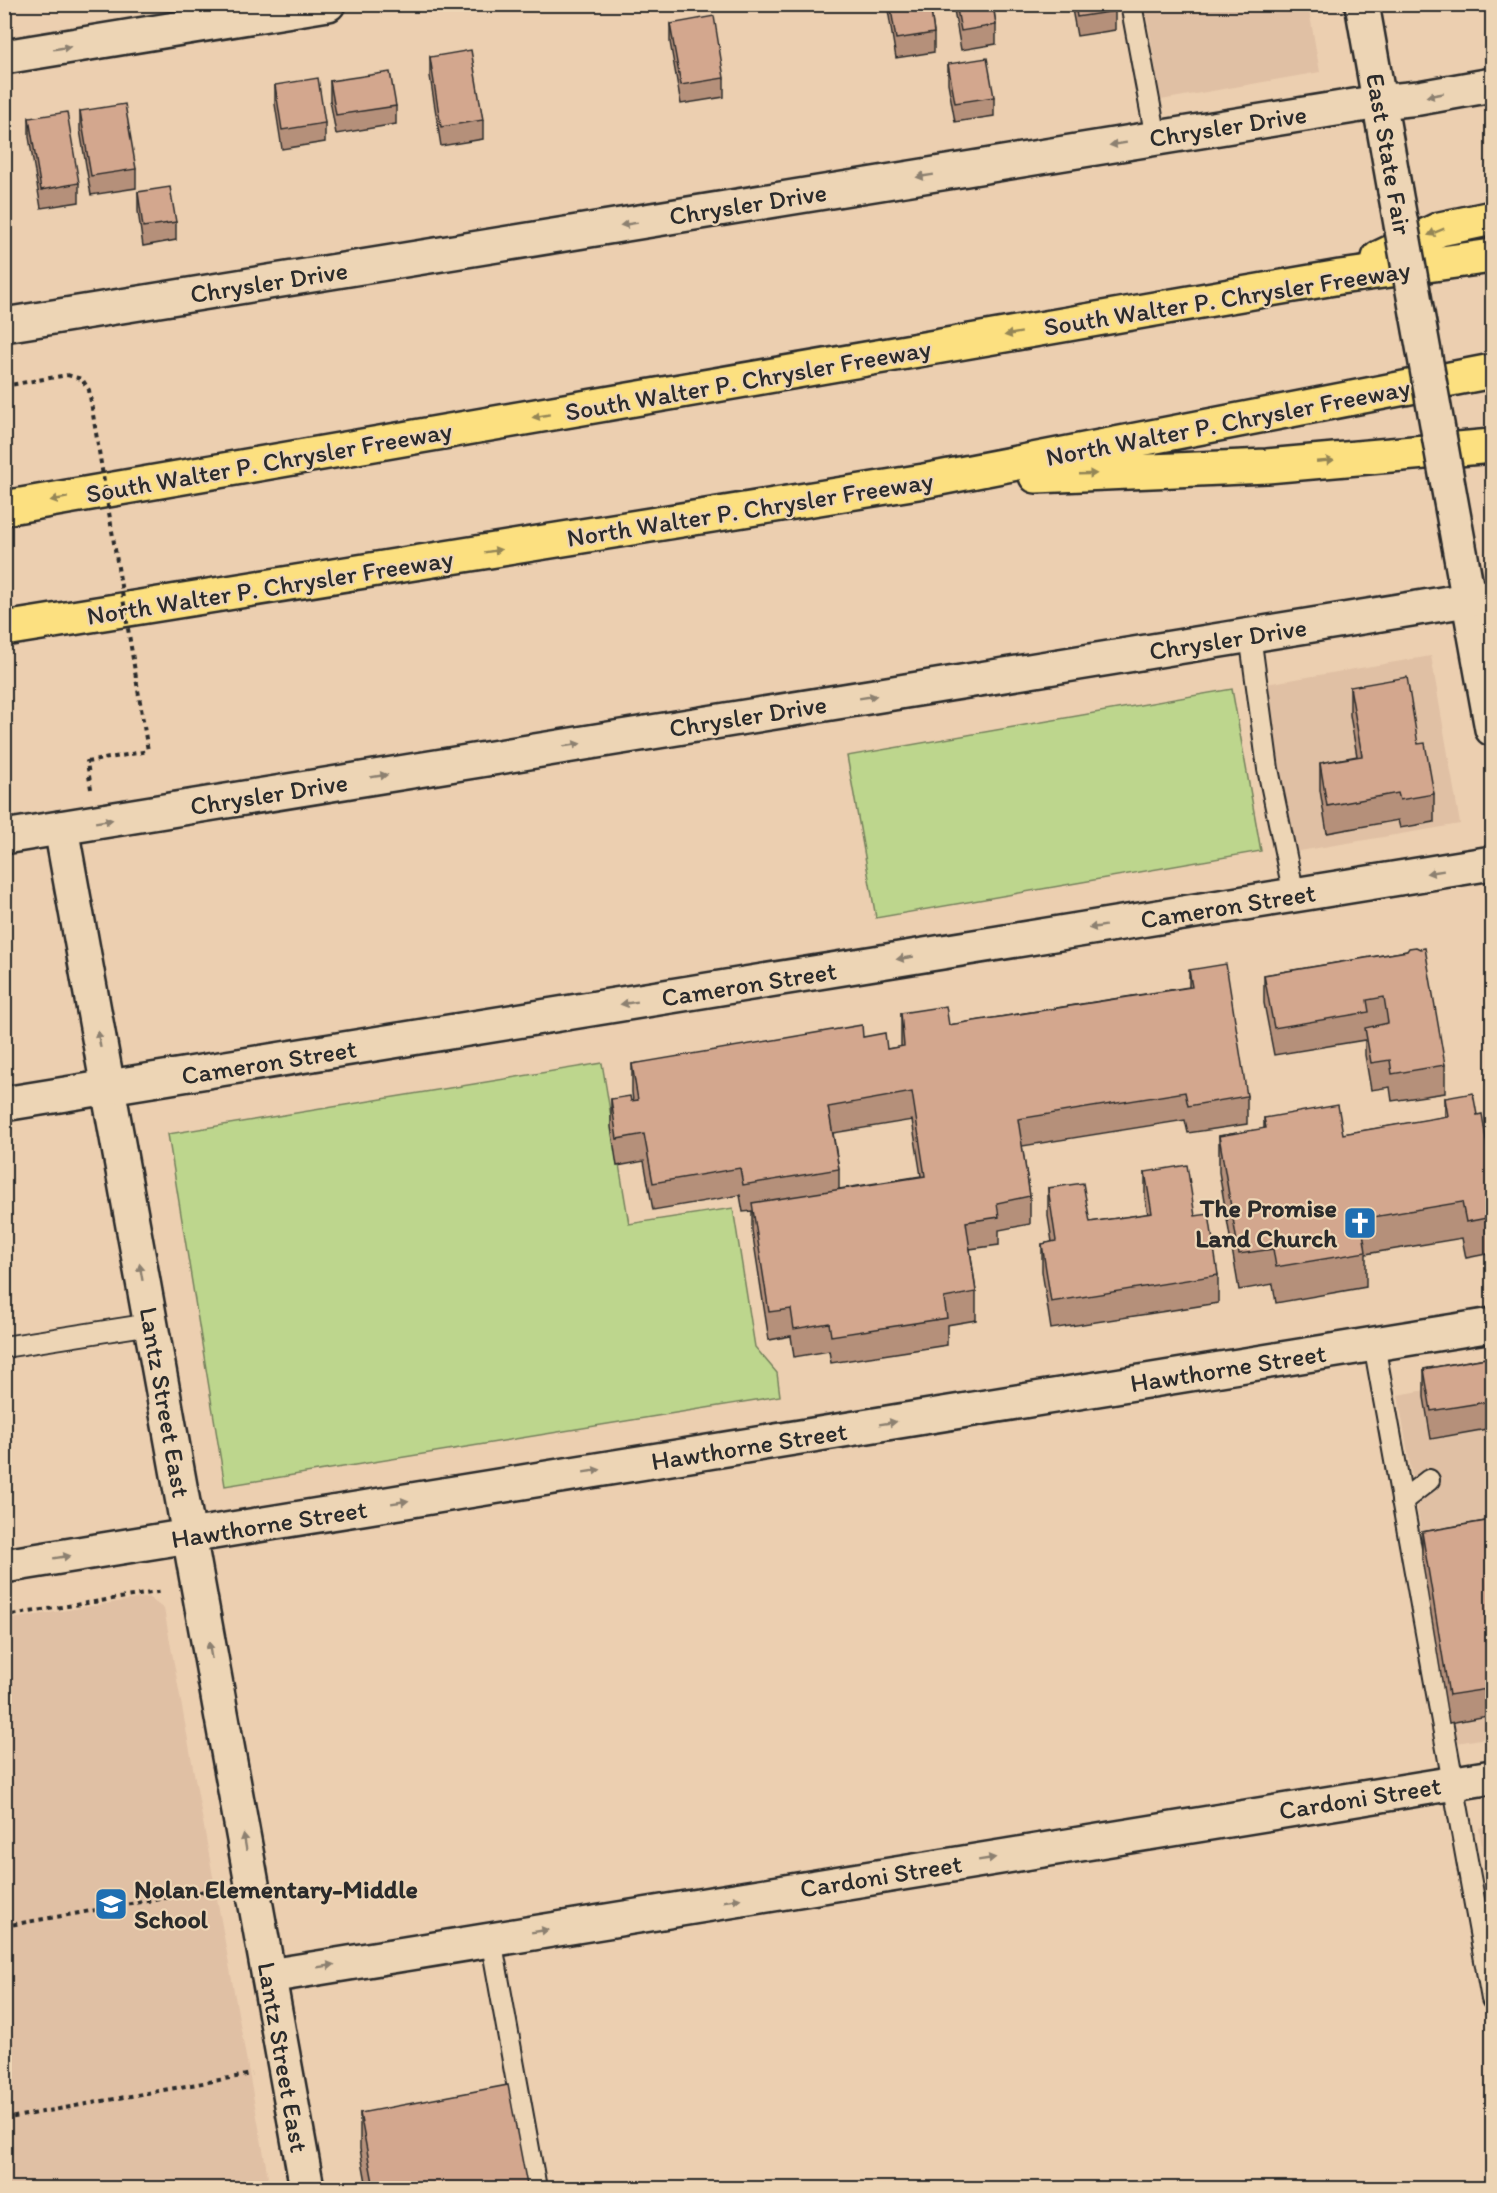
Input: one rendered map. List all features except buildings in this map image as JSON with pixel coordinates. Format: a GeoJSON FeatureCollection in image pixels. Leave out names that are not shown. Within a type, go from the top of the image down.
{"type":"FeatureCollection","features":[{"type":"Feature","properties":{"kind":"highway"},"geometry":{"type":"LineString","coordinates":[[1340,277],[1440,229],[1492,218]]}},
{"type":"Feature","properties":{"kind":"highway","name":"South Walter P. Chrysler Freeway"},"geometry":{"type":"LineString","coordinates":[[4,508],[1340,277],[1492,256]]}},
{"type":"Feature","properties":{"kind":"highway","name":"North Walter P. Chrysler Freeway"},"geometry":{"type":"LineString","coordinates":[[4,629],[924,481],[1492,371]]}},
{"type":"Feature","properties":{"kind":"highway"},"geometry":{"type":"LineString","coordinates":[[924,481],[1267,466],[1492,446]]}},
{"type":"Feature","properties":{"kind":"street"},"geometry":{"type":"LineString","coordinates":[[4,57],[328,4]]}},
{"type":"Feature","properties":{"kind":"street","name":"East State Fair"},"geometry":{"type":"LineString","coordinates":[[1362,4],[1455,524],[1481,598],[1492,729]]}},
{"type":"Feature","properties":{"kind":"street","name":"Chrysler Drive"},"geometry":{"type":"LineString","coordinates":[[4,325],[1492,85]]}},
{"type":"Feature","properties":{"kind":"street","name":"Chrysler Drive"},"geometry":{"type":"LineString","coordinates":[[4,837],[1481,598]]}},
{"type":"Feature","properties":{"kind":"street","name":"Lantz Street East"},"geometry":{"type":"LineString","coordinates":[[61,828],[307,2188]]}},
{"type":"Feature","properties":{"kind":"street","name":"Cameron Street"},"geometry":{"type":"LineString","coordinates":[[4,1104],[1492,863]]}},
{"type":"Feature","properties":{"kind":"street","name":"Hawthorne Street"},"geometry":{"type":"LineString","coordinates":[[4,1566],[1492,1325]]}},
{"type":"Feature","properties":{"kind":"street","name":"Cardoni Street"},"geometry":{"type":"LineString","coordinates":[[269,1976],[1492,1777]]}},
{"type":"Feature","properties":{"kind":"lane"},"geometry":{"type":"LineString","coordinates":[[1131,4],[1156,138]]}},
{"type":"Feature","properties":{"kind":"lane"},"geometry":{"type":"LineString","coordinates":[[1250,635],[1268,769],[1294,895]]}},
{"type":"Feature","properties":{"kind":"lane"},"geometry":{"type":"LineString","coordinates":[[4,1347],[151,1324]]}},
{"type":"Feature","properties":{"kind":"lane"},"geometry":{"type":"LineString","coordinates":[[1374,1344],[1492,1999]]}},
{"type":"Feature","properties":{"kind":"lane"},"geometry":{"type":"LineString","coordinates":[[1402,1501],[1429,1480]]}},
{"type":"Feature","properties":{"kind":"lane"},"geometry":{"type":"LineString","coordinates":[[492,1939],[536,2188]]}},
{"type":"Feature","properties":{"kind":"path"},"geometry":{"type":"LineString","coordinates":[[4,386],[67,375],[82,379],[89,390],[148,751],[87,762],[97,822]]}},
{"type":"Feature","properties":{"kind":"path"},"geometry":{"type":"LineString","coordinates":[[4,1616],[165,1590],[167,1602]]}},
{"type":"Feature","properties":{"kind":"path"},"geometry":{"type":"LineString","coordinates":[[4,1926],[219,1889]]}},
{"type":"Feature","properties":{"kind":"path"},"geometry":{"type":"LineString","coordinates":[[4,2119],[253,2074],[251,2062]]}},
{"type":"Feature","properties":{"kind":"shaded area"},"geometry":{"type":"Polygon","coordinates":[[[1145,5],[1308,5],[1320,72],[1161,100],[1145,5]]]}},
{"type":"Feature","properties":{"kind":"shaded area"},"geometry":{"type":"Polygon","coordinates":[[[1431,656],[1460,824],[1294,852],[1266,684],[1431,656]]]}},
{"type":"Feature","properties":{"kind":"shaded area"},"geometry":{"type":"Polygon","coordinates":[[[1492,1378],[1492,1737],[1457,1743],[1398,1395],[1492,1378]]]}},
{"type":"Feature","properties":{"kind":"shaded area","name":"Nolan Elementary-Middle School"},"geometry":{"type":"Polygon","coordinates":[[[148,1597],[164,1609],[270,2188],[5,2188],[5,1620],[148,1597]]]}},
{"type":"Feature","properties":{"kind":"shaded area"},"geometry":{"type":"Polygon","coordinates":[[[1492,1825],[1492,1906],[1479,1828],[1492,1825]]]}},
{"type":"Feature","properties":{"kind":"green space"},"geometry":{"type":"Polygon","coordinates":[[[1232,689],[1261,851],[876,918],[847,756],[1232,689]]]}},
{"type":"Feature","properties":{"kind":"green space"},"geometry":{"type":"Polygon","coordinates":[[[602,1063],[629,1224],[733,1208],[755,1347],[777,1373],[780,1396],[225,1486],[168,1134],[602,1063]]]}},
{"type":"Feature","properties":{"kind":"place","name":"The Promise Land Church"},"geometry":{"type":"Point","coordinates":[1360,1223]}},
{"type":"Feature","properties":{"kind":"place","name":"Nolan Elementary-Middle School"},"geometry":{"type":"Point","coordinates":[111,1904]}}]}
